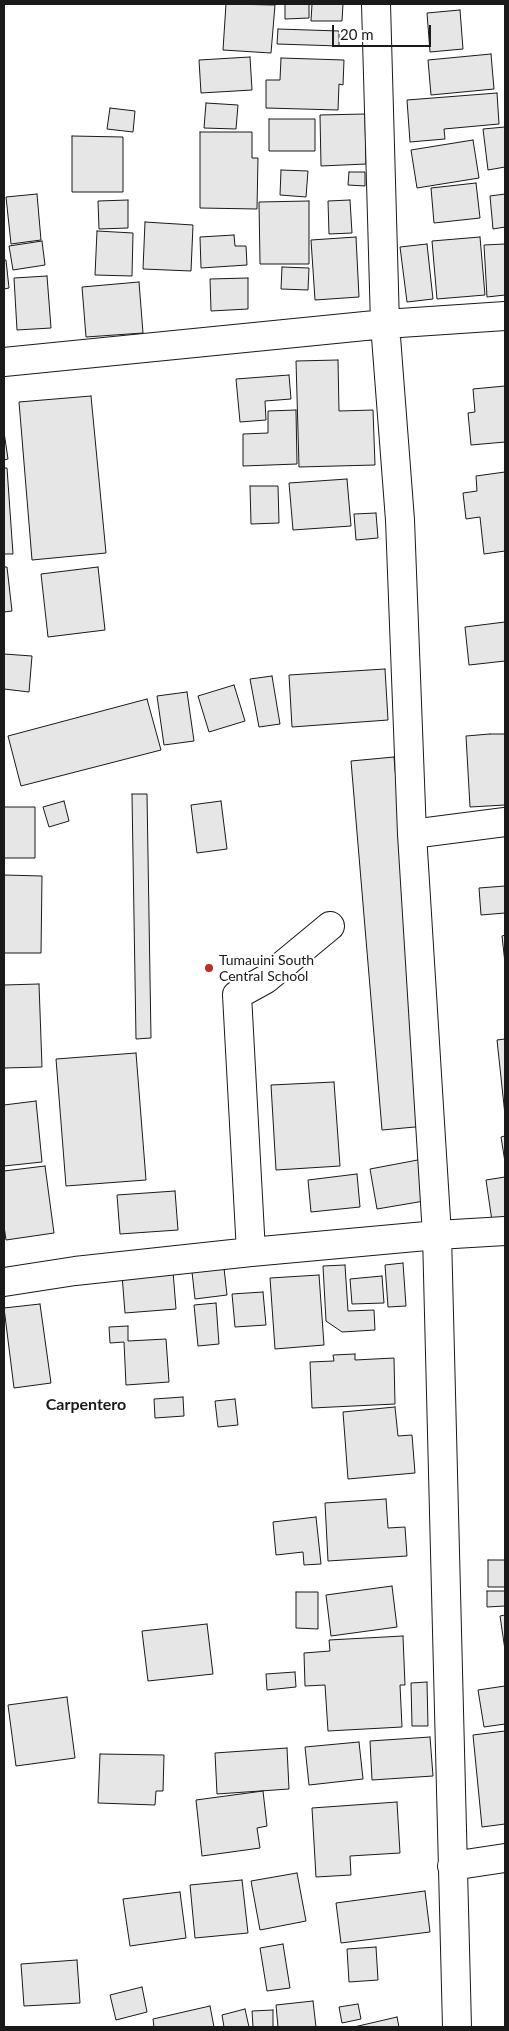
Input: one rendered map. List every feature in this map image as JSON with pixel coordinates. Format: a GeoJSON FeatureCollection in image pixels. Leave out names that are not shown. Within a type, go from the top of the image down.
{"type":"FeatureCollection","features":[{"type":"Feature","properties":{"kind":"street"},"geometry":{"type":"LineString","coordinates":[[376,4],[385,324],[400,520],[412,834],[437,1235],[457,2027]]}},
{"type":"Feature","properties":{"kind":"street"},"geometry":{"type":"LineString","coordinates":[[4,362],[385,324],[505,316]]}},
{"type":"Feature","properties":{"kind":"street"},"geometry":{"type":"LineString","coordinates":[[412,834],[505,822]]}},
{"type":"Feature","properties":{"kind":"street"},"geometry":{"type":"LineString","coordinates":[[251,1252],[238,994],[266,979],[330,926]]}},
{"type":"Feature","properties":{"kind":"street"},"geometry":{"type":"LineString","coordinates":[[4,1282],[75,1270],[251,1252],[437,1235],[505,1231]]}},
{"type":"Feature","properties":{"kind":"street"},"geometry":{"type":"LineString","coordinates":[[452,1866],[505,1858]]}},
{"type":"Feature","properties":{"kind":"building"},"geometry":{"type":"Polygon","coordinates":[[[226,4],[275,5],[271,53],[223,50],[226,4]]]}},
{"type":"Feature","properties":{"kind":"building"},"geometry":{"type":"Polygon","coordinates":[[[285,4],[309,4],[309,18],[285,19],[285,4]]]}},
{"type":"Feature","properties":{"kind":"building"},"geometry":{"type":"Polygon","coordinates":[[[312,4],[343,4],[342,21],[311,21],[312,4]]]}},
{"type":"Feature","properties":{"kind":"building"},"geometry":{"type":"Polygon","coordinates":[[[460,10],[463,49],[430,52],[427,13],[460,10]]]}},
{"type":"Feature","properties":{"kind":"building"},"geometry":{"type":"Polygon","coordinates":[[[278,29],[339,31],[339,46],[277,44],[278,29]]]}},
{"type":"Feature","properties":{"kind":"building"},"geometry":{"type":"Polygon","coordinates":[[[491,54],[494,89],[431,95],[428,60],[491,54]]]}},
{"type":"Feature","properties":{"kind":"building"},"geometry":{"type":"Polygon","coordinates":[[[250,57],[252,90],[201,93],[199,60],[250,57]]]}},
{"type":"Feature","properties":{"kind":"building"},"geometry":{"type":"Polygon","coordinates":[[[281,58],[344,60],[343,85],[339,84],[338,110],[266,108],[266,80],[280,80],[281,58]]]}},
{"type":"Feature","properties":{"kind":"building"},"geometry":{"type":"Polygon","coordinates":[[[497,93],[499,124],[444,129],[445,139],[410,142],[407,100],[497,93]]]}},
{"type":"Feature","properties":{"kind":"building"},"geometry":{"type":"Polygon","coordinates":[[[206,103],[238,105],[236,129],[204,128],[206,103]]]}},
{"type":"Feature","properties":{"kind":"building"},"geometry":{"type":"Polygon","coordinates":[[[110,108],[135,111],[133,132],[107,129],[110,108]]]}},
{"type":"Feature","properties":{"kind":"building"},"geometry":{"type":"Polygon","coordinates":[[[365,114],[366,164],[321,166],[320,115],[365,114]]]}},
{"type":"Feature","properties":{"kind":"building"},"geometry":{"type":"Polygon","coordinates":[[[269,119],[315,119],[315,151],[269,151],[269,119]]]}},
{"type":"Feature","properties":{"kind":"building"},"geometry":{"type":"Polygon","coordinates":[[[505,127],[505,167],[488,170],[483,129],[505,127]]]}},
{"type":"Feature","properties":{"kind":"building"},"geometry":{"type":"Polygon","coordinates":[[[200,132],[252,132],[252,158],[258,158],[257,209],[200,208],[200,132]]]}},
{"type":"Feature","properties":{"kind":"building"},"geometry":{"type":"Polygon","coordinates":[[[72,136],[123,137],[123,192],[72,192],[72,136]]]}},
{"type":"Feature","properties":{"kind":"building"},"geometry":{"type":"Polygon","coordinates":[[[473,140],[479,178],[417,188],[411,150],[473,140]]]}},
{"type":"Feature","properties":{"kind":"building"},"geometry":{"type":"Polygon","coordinates":[[[281,170],[308,171],[306,197],[280,195],[281,170]]]}},
{"type":"Feature","properties":{"kind":"building"},"geometry":{"type":"Polygon","coordinates":[[[349,172],[365,172],[365,186],[348,185],[349,172]]]}},
{"type":"Feature","properties":{"kind":"building"},"geometry":{"type":"Polygon","coordinates":[[[476,183],[480,218],[434,223],[431,188],[476,183]]]}},
{"type":"Feature","properties":{"kind":"building"},"geometry":{"type":"Polygon","coordinates":[[[37,194],[41,240],[11,244],[6,197],[37,194]]]}},
{"type":"Feature","properties":{"kind":"building"},"geometry":{"type":"Polygon","coordinates":[[[505,194],[505,227],[493,229],[490,196],[505,194]]]}},
{"type":"Feature","properties":{"kind":"building"},"geometry":{"type":"Polygon","coordinates":[[[128,200],[128,228],[99,229],[98,201],[128,200]]]}},
{"type":"Feature","properties":{"kind":"building"},"geometry":{"type":"Polygon","coordinates":[[[350,200],[352,233],[329,234],[328,201],[350,200]]]}},
{"type":"Feature","properties":{"kind":"building"},"geometry":{"type":"Polygon","coordinates":[[[309,201],[309,264],[260,264],[259,202],[309,201]]]}},
{"type":"Feature","properties":{"kind":"building"},"geometry":{"type":"Polygon","coordinates":[[[145,222],[193,225],[191,271],[143,269],[145,222]]]}},
{"type":"Feature","properties":{"kind":"building"},"geometry":{"type":"Polygon","coordinates":[[[97,231],[133,233],[132,276],[95,275],[97,231]]]}},
{"type":"Feature","properties":{"kind":"building"},"geometry":{"type":"Polygon","coordinates":[[[234,235],[235,246],[246,246],[247,265],[201,268],[200,237],[234,235]]]}},
{"type":"Feature","properties":{"kind":"building"},"geometry":{"type":"Polygon","coordinates":[[[356,237],[359,297],[315,300],[311,240],[356,237]]]}},
{"type":"Feature","properties":{"kind":"building"},"geometry":{"type":"Polygon","coordinates":[[[480,237],[485,295],[437,299],[432,241],[480,237]]]}},
{"type":"Feature","properties":{"kind":"building"},"geometry":{"type":"Polygon","coordinates":[[[42,241],[45,265],[13,270],[9,246],[42,241]]]}},
{"type":"Feature","properties":{"kind":"building"},"geometry":{"type":"Polygon","coordinates":[[[427,244],[433,299],[407,302],[400,247],[427,244]]]}},
{"type":"Feature","properties":{"kind":"building"},"geometry":{"type":"Polygon","coordinates":[[[505,244],[505,295],[487,297],[484,245],[505,244]]]}},
{"type":"Feature","properties":{"kind":"building"},"geometry":{"type":"Polygon","coordinates":[[[4,260],[6,260],[9,288],[4,289],[4,260]]]}},
{"type":"Feature","properties":{"kind":"building"},"geometry":{"type":"Polygon","coordinates":[[[282,267],[309,268],[308,290],[281,289],[282,267]]]}},
{"type":"Feature","properties":{"kind":"building"},"geometry":{"type":"Polygon","coordinates":[[[47,276],[51,328],[17,330],[14,278],[47,276]]]}},
{"type":"Feature","properties":{"kind":"building"},"geometry":{"type":"Polygon","coordinates":[[[248,278],[248,309],[211,311],[210,279],[248,278]]]}},
{"type":"Feature","properties":{"kind":"building"},"geometry":{"type":"Polygon","coordinates":[[[139,282],[143,333],[86,337],[82,287],[139,282]]]}},
{"type":"Feature","properties":{"kind":"building"},"geometry":{"type":"Polygon","coordinates":[[[338,360],[339,411],[373,410],[375,465],[299,467],[296,361],[338,360]]]}},
{"type":"Feature","properties":{"kind":"building"},"geometry":{"type":"Polygon","coordinates":[[[289,375],[291,399],[265,401],[266,420],[240,422],[236,379],[289,375]]]}},
{"type":"Feature","properties":{"kind":"building"},"geometry":{"type":"Polygon","coordinates":[[[505,386],[505,442],[471,445],[468,413],[475,412],[473,389],[505,386]]]}},
{"type":"Feature","properties":{"kind":"building"},"geometry":{"type":"Polygon","coordinates":[[[91,396],[106,553],[32,560],[19,402],[91,396]]]}},
{"type":"Feature","properties":{"kind":"building"},"geometry":{"type":"Polygon","coordinates":[[[296,410],[297,464],[243,466],[243,434],[268,433],[268,411],[296,410]]]}},
{"type":"Feature","properties":{"kind":"building"},"geometry":{"type":"Polygon","coordinates":[[[4,432],[8,459],[4,460],[4,432]]]}},
{"type":"Feature","properties":{"kind":"building"},"geometry":{"type":"Polygon","coordinates":[[[4,468],[7,468],[13,554],[4,554],[4,468]]]}},
{"type":"Feature","properties":{"kind":"building"},"geometry":{"type":"Polygon","coordinates":[[[505,472],[505,551],[484,554],[480,517],[466,519],[463,493],[477,491],[476,476],[505,472]]]}},
{"type":"Feature","properties":{"kind":"building"},"geometry":{"type":"Polygon","coordinates":[[[347,479],[351,526],[293,530],[289,483],[347,479]]]}},
{"type":"Feature","properties":{"kind":"building"},"geometry":{"type":"Polygon","coordinates":[[[250,486],[278,486],[279,523],[251,524],[250,486]]]}},
{"type":"Feature","properties":{"kind":"building"},"geometry":{"type":"Polygon","coordinates":[[[376,513],[378,538],[356,540],[354,514],[376,513]]]}},
{"type":"Feature","properties":{"kind":"building"},"geometry":{"type":"Polygon","coordinates":[[[4,567],[7,567],[12,611],[4,612],[4,567]]]}},
{"type":"Feature","properties":{"kind":"building"},"geometry":{"type":"Polygon","coordinates":[[[98,567],[105,630],[48,637],[41,574],[98,567]]]}},
{"type":"Feature","properties":{"kind":"building"},"geometry":{"type":"Polygon","coordinates":[[[505,622],[505,661],[469,665],[465,627],[505,622]]]}},
{"type":"Feature","properties":{"kind":"building"},"geometry":{"type":"Polygon","coordinates":[[[4,654],[32,656],[29,692],[4,689],[4,654]]]}},
{"type":"Feature","properties":{"kind":"building"},"geometry":{"type":"Polygon","coordinates":[[[385,669],[388,720],[292,727],[289,675],[385,669]]]}},
{"type":"Feature","properties":{"kind":"building"},"geometry":{"type":"Polygon","coordinates":[[[272,676],[280,724],[259,727],[250,679],[272,676]]]}},
{"type":"Feature","properties":{"kind":"building"},"geometry":{"type":"Polygon","coordinates":[[[234,685],[245,721],[209,732],[198,696],[234,685]]]}},
{"type":"Feature","properties":{"kind":"building"},"geometry":{"type":"Polygon","coordinates":[[[187,692],[194,741],[164,745],[157,696],[187,692]]]}},
{"type":"Feature","properties":{"kind":"building"},"geometry":{"type":"Polygon","coordinates":[[[147,699],[161,750],[21,786],[8,736],[147,699]]]}},
{"type":"Feature","properties":{"kind":"building"},"geometry":{"type":"Polygon","coordinates":[[[505,734],[505,805],[470,807],[466,736],[505,734]]]}},
{"type":"Feature","properties":{"kind":"building"},"geometry":{"type":"Polygon","coordinates":[[[394,757],[426,1126],[382,1130],[351,761],[394,757]]]}},
{"type":"Feature","properties":{"kind":"building"},"geometry":{"type":"Polygon","coordinates":[[[132,794],[147,794],[151,1038],[136,1039],[132,794]]]}},
{"type":"Feature","properties":{"kind":"building"},"geometry":{"type":"Polygon","coordinates":[[[64,801],[69,821],[49,827],[43,807],[64,801]]]}},
{"type":"Feature","properties":{"kind":"building"},"geometry":{"type":"Polygon","coordinates":[[[221,801],[227,849],[197,853],[191,805],[221,801]]]}},
{"type":"Feature","properties":{"kind":"building"},"geometry":{"type":"Polygon","coordinates":[[[4,807],[35,807],[35,858],[4,858],[4,807]]]}},
{"type":"Feature","properties":{"kind":"building"},"geometry":{"type":"Polygon","coordinates":[[[4,875],[42,876],[41,953],[4,953],[4,875]]]}},
{"type":"Feature","properties":{"kind":"building"},"geometry":{"type":"Polygon","coordinates":[[[505,886],[505,913],[481,915],[479,888],[505,886]]]}},
{"type":"Feature","properties":{"kind":"building"},"geometry":{"type":"Polygon","coordinates":[[[505,935],[505,963],[502,936],[505,935]]]}},
{"type":"Feature","properties":{"kind":"building"},"geometry":{"type":"Polygon","coordinates":[[[39,984],[42,1067],[4,1068],[4,985],[39,984]]]}},
{"type":"Feature","properties":{"kind":"building"},"geometry":{"type":"Polygon","coordinates":[[[505,1039],[505,1115],[497,1040],[505,1039]]]}},
{"type":"Feature","properties":{"kind":"building"},"geometry":{"type":"Polygon","coordinates":[[[136,1053],[146,1180],[66,1186],[56,1059],[136,1053]]]}},
{"type":"Feature","properties":{"kind":"building"},"geometry":{"type":"Polygon","coordinates":[[[334,1082],[340,1166],[276,1170],[271,1085],[334,1082]]]}},
{"type":"Feature","properties":{"kind":"building"},"geometry":{"type":"Polygon","coordinates":[[[36,1101],[42,1162],[4,1166],[4,1105],[36,1101]]]}},
{"type":"Feature","properties":{"kind":"building"},"geometry":{"type":"Polygon","coordinates":[[[505,1136],[505,1162],[501,1137],[505,1136]]]}},
{"type":"Feature","properties":{"kind":"building"},"geometry":{"type":"Polygon","coordinates":[[[423,1159],[430,1200],[377,1209],[370,1169],[423,1159]]]}},
{"type":"Feature","properties":{"kind":"building"},"geometry":{"type":"Polygon","coordinates":[[[45,1166],[54,1233],[6,1240],[4,1226],[4,1171],[45,1166]]]}},
{"type":"Feature","properties":{"kind":"building"},"geometry":{"type":"Polygon","coordinates":[[[357,1174],[360,1207],[311,1212],[308,1180],[357,1174]]]}},
{"type":"Feature","properties":{"kind":"building"},"geometry":{"type":"Polygon","coordinates":[[[505,1177],[505,1226],[493,1228],[486,1180],[505,1177]]]}},
{"type":"Feature","properties":{"kind":"building"},"geometry":{"type":"Polygon","coordinates":[[[175,1191],[178,1230],[120,1234],[117,1195],[175,1191]]]}},
{"type":"Feature","properties":{"kind":"building"},"geometry":{"type":"Polygon","coordinates":[[[403,1263],[406,1306],[388,1307],[385,1265],[403,1263]]]}},
{"type":"Feature","properties":{"kind":"building"},"geometry":{"type":"Polygon","coordinates":[[[345,1265],[348,1311],[374,1310],[375,1330],[342,1332],[326,1321],[323,1266],[345,1265]]]}},
{"type":"Feature","properties":{"kind":"building"},"geometry":{"type":"Polygon","coordinates":[[[224,1268],[227,1295],[195,1299],[192,1272],[224,1268]]]}},
{"type":"Feature","properties":{"kind":"building"},"geometry":{"type":"Polygon","coordinates":[[[173,1271],[176,1309],[125,1313],[122,1275],[173,1271]]]}},
{"type":"Feature","properties":{"kind":"building"},"geometry":{"type":"Polygon","coordinates":[[[319,1275],[324,1345],[275,1349],[270,1278],[319,1275]]]}},
{"type":"Feature","properties":{"kind":"building"},"geometry":{"type":"Polygon","coordinates":[[[382,1276],[384,1303],[352,1304],[350,1279],[382,1276]]]}},
{"type":"Feature","properties":{"kind":"building"},"geometry":{"type":"Polygon","coordinates":[[[263,1292],[266,1325],[235,1327],[232,1294],[263,1292]]]}},
{"type":"Feature","properties":{"kind":"building"},"geometry":{"type":"Polygon","coordinates":[[[216,1303],[219,1344],[198,1346],[194,1305],[216,1303]]]}},
{"type":"Feature","properties":{"kind":"building"},"geometry":{"type":"Polygon","coordinates":[[[40,1304],[51,1383],[14,1388],[4,1308],[40,1304]]]}},
{"type":"Feature","properties":{"kind":"building"},"geometry":{"type":"Polygon","coordinates":[[[128,1326],[128,1341],[166,1339],[169,1382],[126,1385],[124,1342],[110,1343],[109,1327],[128,1326]]]}},
{"type":"Feature","properties":{"kind":"building"},"geometry":{"type":"Polygon","coordinates":[[[355,1354],[355,1360],[394,1358],[395,1404],[312,1408],[310,1362],[334,1361],[333,1355],[355,1354]]]}},
{"type":"Feature","properties":{"kind":"building"},"geometry":{"type":"Polygon","coordinates":[[[183,1397],[184,1416],[155,1418],[154,1399],[183,1397]]]}},
{"type":"Feature","properties":{"kind":"building"},"geometry":{"type":"Polygon","coordinates":[[[235,1399],[238,1425],[218,1427],[215,1401],[235,1399]]]}},
{"type":"Feature","properties":{"kind":"building"},"geometry":{"type":"Polygon","coordinates":[[[395,1407],[398,1436],[412,1435],[415,1473],[348,1479],[343,1412],[395,1407]]]}},
{"type":"Feature","properties":{"kind":"building"},"geometry":{"type":"Polygon","coordinates":[[[386,1499],[388,1528],[405,1527],[407,1556],[328,1561],[325,1503],[386,1499]]]}},
{"type":"Feature","properties":{"kind":"building"},"geometry":{"type":"Polygon","coordinates":[[[316,1517],[321,1564],[304,1565],[303,1552],[276,1555],[273,1522],[316,1517]]]}},
{"type":"Feature","properties":{"kind":"building"},"geometry":{"type":"Polygon","coordinates":[[[488,1560],[505,1560],[505,1587],[488,1587],[488,1560]]]}},
{"type":"Feature","properties":{"kind":"building"},"geometry":{"type":"Polygon","coordinates":[[[392,1586],[397,1627],[331,1636],[326,1595],[392,1586]]]}},
{"type":"Feature","properties":{"kind":"building"},"geometry":{"type":"Polygon","coordinates":[[[487,1591],[505,1591],[505,1606],[487,1607],[487,1591]]]}},
{"type":"Feature","properties":{"kind":"building"},"geometry":{"type":"Polygon","coordinates":[[[296,1592],[318,1592],[318,1629],[296,1628],[296,1592]]]}},
{"type":"Feature","properties":{"kind":"building"},"geometry":{"type":"Polygon","coordinates":[[[505,1615],[505,1650],[500,1616],[505,1615]]]}},
{"type":"Feature","properties":{"kind":"building"},"geometry":{"type":"Polygon","coordinates":[[[207,1624],[213,1674],[148,1681],[142,1631],[207,1624]]]}},
{"type":"Feature","properties":{"kind":"building"},"geometry":{"type":"Polygon","coordinates":[[[403,1636],[405,1685],[400,1685],[402,1727],[328,1731],[325,1685],[305,1686],[304,1653],[330,1651],[329,1640],[403,1636]]]}},
{"type":"Feature","properties":{"kind":"building"},"geometry":{"type":"Polygon","coordinates":[[[295,1672],[296,1687],[267,1690],[266,1674],[295,1672]]]}},
{"type":"Feature","properties":{"kind":"building"},"geometry":{"type":"Polygon","coordinates":[[[427,1682],[428,1726],[412,1726],[411,1683],[427,1682]]]}},
{"type":"Feature","properties":{"kind":"building"},"geometry":{"type":"Polygon","coordinates":[[[505,1686],[505,1724],[484,1727],[478,1690],[505,1686]]]}},
{"type":"Feature","properties":{"kind":"building"},"geometry":{"type":"Polygon","coordinates":[[[67,1697],[75,1758],[16,1766],[8,1705],[67,1697]]]}},
{"type":"Feature","properties":{"kind":"building"},"geometry":{"type":"Polygon","coordinates":[[[505,1731],[505,1824],[482,1827],[473,1735],[505,1731]]]}},
{"type":"Feature","properties":{"kind":"building"},"geometry":{"type":"Polygon","coordinates":[[[430,1737],[433,1776],[372,1780],[370,1741],[430,1737]]]}},
{"type":"Feature","properties":{"kind":"building"},"geometry":{"type":"Polygon","coordinates":[[[359,1742],[363,1779],[309,1785],[305,1747],[359,1742]]]}},
{"type":"Feature","properties":{"kind":"building"},"geometry":{"type":"Polygon","coordinates":[[[287,1748],[289,1789],[217,1794],[215,1753],[287,1748]]]}},
{"type":"Feature","properties":{"kind":"building"},"geometry":{"type":"Polygon","coordinates":[[[100,1754],[164,1755],[163,1791],[156,1791],[155,1805],[98,1803],[100,1754]]]}},
{"type":"Feature","properties":{"kind":"building"},"geometry":{"type":"Polygon","coordinates":[[[263,1791],[267,1826],[257,1828],[260,1848],[202,1856],[196,1800],[263,1791]]]}},
{"type":"Feature","properties":{"kind":"building"},"geometry":{"type":"Polygon","coordinates":[[[397,1802],[400,1853],[350,1856],[351,1875],[316,1877],[312,1808],[397,1802]]]}},
{"type":"Feature","properties":{"kind":"building"},"geometry":{"type":"Polygon","coordinates":[[[297,1873],[306,1921],[260,1930],[251,1881],[297,1873]]]}},
{"type":"Feature","properties":{"kind":"building"},"geometry":{"type":"Polygon","coordinates":[[[242,1880],[248,1933],[195,1938],[190,1885],[242,1880]]]}},
{"type":"Feature","properties":{"kind":"building"},"geometry":{"type":"Polygon","coordinates":[[[425,1891],[430,1932],[341,1943],[336,1903],[425,1891]]]}},
{"type":"Feature","properties":{"kind":"building"},"geometry":{"type":"Polygon","coordinates":[[[180,1892],[186,1938],[130,1946],[123,1899],[180,1892]]]}},
{"type":"Feature","properties":{"kind":"building"},"geometry":{"type":"Polygon","coordinates":[[[283,1944],[290,1988],[267,1991],[260,1948],[283,1944]]]}},
{"type":"Feature","properties":{"kind":"building"},"geometry":{"type":"Polygon","coordinates":[[[376,1947],[378,1980],[349,1982],[347,1949],[376,1947]]]}},
{"type":"Feature","properties":{"kind":"building"},"geometry":{"type":"Polygon","coordinates":[[[77,1960],[80,2003],[24,2006],[21,1964],[77,1960]]]}},
{"type":"Feature","properties":{"kind":"building"},"geometry":{"type":"Polygon","coordinates":[[[142,1987],[147,2012],[116,2020],[110,1995],[142,1987]]]}},
{"type":"Feature","properties":{"kind":"building"},"geometry":{"type":"Polygon","coordinates":[[[313,2001],[316,2027],[278,2027],[276,2005],[313,2001]]]}},
{"type":"Feature","properties":{"kind":"building"},"geometry":{"type":"Polygon","coordinates":[[[358,2004],[361,2019],[342,2023],[339,2007],[358,2004]]]}},
{"type":"Feature","properties":{"kind":"building"},"geometry":{"type":"Polygon","coordinates":[[[210,2006],[214,2027],[154,2027],[153,2019],[210,2006]]]}},
{"type":"Feature","properties":{"kind":"building"},"geometry":{"type":"Polygon","coordinates":[[[245,2009],[249,2027],[224,2027],[222,2015],[245,2009]]]}},
{"type":"Feature","properties":{"kind":"building"},"geometry":{"type":"Polygon","coordinates":[[[273,2010],[273,2027],[253,2027],[252,2011],[273,2010]]]}},
{"type":"Feature","properties":{"kind":"building"},"geometry":{"type":"Polygon","coordinates":[[[397,2017],[399,2027],[354,2027],[397,2017]]]}},
{"type":"Feature","properties":{"kind":"place","name":"Tumauini South Central School"},"geometry":{"type":"Point","coordinates":[209,968]}},
{"type":"Feature","properties":{"kind":"district","name":"Carpentero"},"geometry":{"type":"Point","coordinates":[86,1405]}}]}
